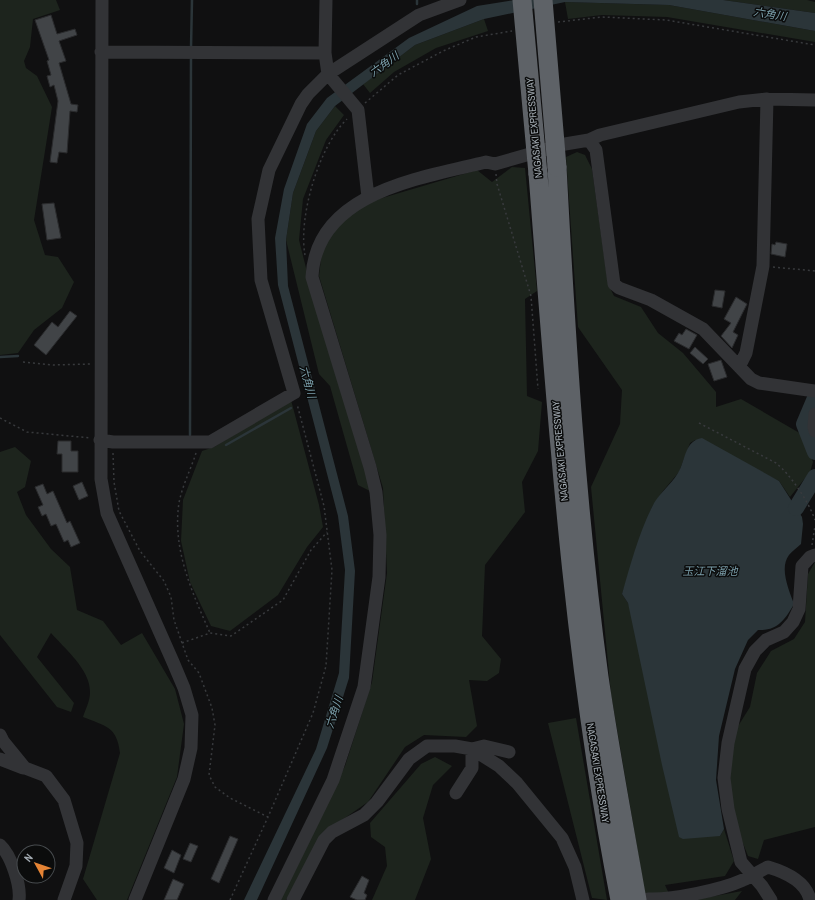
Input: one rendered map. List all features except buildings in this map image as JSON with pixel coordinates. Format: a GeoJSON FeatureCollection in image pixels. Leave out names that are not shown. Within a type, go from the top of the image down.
{"type":"FeatureCollection","features":[{"type":"Feature","properties":{"kind":"highway","name":"NAGASAKI EXPRESSWAY"},"geometry":{"type":"LineString","coordinates":[[522,0],[538,174],[558,428],[583,679],[605,823],[620,900]]}},
{"type":"Feature","properties":{"kind":"highway","name":"NAGASAKI EXPRESSWAY"},"geometry":{"type":"LineString","coordinates":[[543,0],[557,167],[573,427],[584,547],[600,677],[652,900]]}},
{"type":"Feature","properties":{"kind":"street"},"geometry":{"type":"LineString","coordinates":[[102,0],[100,364],[101,480],[107,513],[184,688],[192,715],[191,748],[184,779],[135,900]]}},
{"type":"Feature","properties":{"kind":"street"},"geometry":{"type":"LineString","coordinates":[[326,0],[325,53],[328,74],[358,110],[368,197]]}},
{"type":"Feature","properties":{"kind":"street"},"geometry":{"type":"LineString","coordinates":[[100,440],[113,442],[210,442],[294,393],[261,280],[258,219],[269,170],[278,149],[304,99],[328,74],[419,15],[460,0]]}},
{"type":"Feature","properties":{"kind":"street"},"geometry":{"type":"LineString","coordinates":[[101,52],[325,53]]}},
{"type":"Feature","properties":{"kind":"street"},"geometry":{"type":"LineString","coordinates":[[740,366],[746,353],[763,266],[767,99]]}},
{"type":"Feature","properties":{"kind":"street"},"geometry":{"type":"LineString","coordinates":[[274,900],[333,780],[350,732],[364,687],[379,577],[380,535],[376,492],[370,467],[312,277],[313,264],[325,236],[344,213],[368,197],[422,178],[486,162],[495,164],[565,144],[589,140],[600,135],[739,102],[767,99],[815,100]]}},
{"type":"Feature","properties":{"kind":"street"},"geometry":{"type":"LineString","coordinates":[[589,140],[596,150],[614,284],[619,288],[651,300],[703,329],[751,379],[759,383],[814,390]]}},
{"type":"Feature","properties":{"kind":"street"},"geometry":{"type":"LineString","coordinates":[[815,414],[815,431]]}},
{"type":"Feature","properties":{"kind":"street"},"geometry":{"type":"LineString","coordinates":[[771,900],[762,886],[741,862],[728,809],[724,778],[728,743],[745,669],[755,651],[766,640],[784,632],[793,622],[799,609],[802,566],[812,556]]}},
{"type":"Feature","properties":{"kind":"street"},"geometry":{"type":"LineString","coordinates":[[0,735],[3,741],[25,768]]}},
{"type":"Feature","properties":{"kind":"street"},"geometry":{"type":"LineString","coordinates":[[293,900],[324,840],[332,832],[364,815],[377,802],[409,759],[418,751],[427,746],[455,746],[472,749],[498,766],[517,782],[562,838],[575,867],[583,900]]}},
{"type":"Feature","properties":{"kind":"street"},"geometry":{"type":"LineString","coordinates":[[472,749],[484,746],[509,752]]}},
{"type":"Feature","properties":{"kind":"street"},"geometry":{"type":"LineString","coordinates":[[456,793],[472,768],[472,749]]}},
{"type":"Feature","properties":{"kind":"street"},"geometry":{"type":"LineString","coordinates":[[0,759],[46,776],[64,800],[77,843],[76,866],[64,900]]}},
{"type":"Feature","properties":{"kind":"street"},"geometry":{"type":"LineString","coordinates":[[0,845],[6,850],[14,871],[19,900]]}},
{"type":"Feature","properties":{"kind":"street"},"geometry":{"type":"LineString","coordinates":[[652,900],[726,887],[752,876],[768,867],[786,873],[808,891],[810,900]]}},
{"type":"Feature","properties":{"kind":"path"},"geometry":{"type":"LineString","coordinates":[[557,22],[602,17],[666,20],[815,45]]}},
{"type":"Feature","properties":{"kind":"path"},"geometry":{"type":"LineString","coordinates":[[306,256],[303,242],[307,209],[322,158],[329,143],[341,125],[398,75],[443,50],[476,37],[519,30]]}},
{"type":"Feature","properties":{"kind":"path"},"geometry":{"type":"LineString","coordinates":[[495,164],[497,184],[531,296],[538,389]]}},
{"type":"Feature","properties":{"kind":"path"},"geometry":{"type":"LineString","coordinates":[[763,266],[815,271]]}},
{"type":"Feature","properties":{"kind":"path"},"geometry":{"type":"LineString","coordinates":[[23,362],[53,365],[100,364]]}},
{"type":"Feature","properties":{"kind":"path"},"geometry":{"type":"LineString","coordinates":[[230,900],[268,818],[313,713],[326,666],[332,570],[324,506],[294,393]]}},
{"type":"Feature","properties":{"kind":"path"},"geometry":{"type":"LineString","coordinates":[[0,418],[26,432],[100,440]]}},
{"type":"Feature","properties":{"kind":"path"},"geometry":{"type":"LineString","coordinates":[[699,423],[776,463],[784,469],[812,512],[815,520]]}},
{"type":"Feature","properties":{"kind":"path"},"geometry":{"type":"LineString","coordinates":[[113,442],[114,482],[119,511],[140,551],[164,581],[171,597],[174,620],[188,660],[199,672],[212,708],[215,725],[209,775],[215,787],[230,798],[268,818]]}},
{"type":"Feature","properties":{"kind":"path"},"geometry":{"type":"LineString","coordinates":[[199,443],[179,503],[179,544],[188,584],[210,633]]}},
{"type":"Feature","properties":{"kind":"path"},"geometry":{"type":"LineString","coordinates":[[812,556],[815,526]]}},
{"type":"Feature","properties":{"kind":"path"},"geometry":{"type":"LineString","coordinates":[[182,643],[210,633],[231,636],[283,600],[311,550],[327,532]]}},
{"type":"Feature","properties":{"kind":"shaded area"},"geometry":{"type":"Polygon","coordinates":[[[0,0],[56,0],[60,10],[33,19],[30,47],[24,61],[26,68],[37,76],[52,107],[34,220],[45,255],[58,257],[74,282],[62,308],[34,330],[18,353],[0,355],[0,0]]]}},
{"type":"Feature","properties":{"kind":"shaded area"},"geometry":{"type":"Polygon","coordinates":[[[723,0],[807,0],[815,2],[815,13],[723,0]]]}},
{"type":"Feature","properties":{"kind":"shaded area"},"geometry":{"type":"Polygon","coordinates":[[[565,2],[669,5],[815,31],[815,42],[667,17],[602,15],[568,19],[565,2]]]}},
{"type":"Feature","properties":{"kind":"shaded area"},"geometry":{"type":"Polygon","coordinates":[[[484,19],[488,31],[436,48],[394,72],[370,93],[363,84],[415,45],[484,19]]]}},
{"type":"Feature","properties":{"kind":"shaded area"},"geometry":{"type":"Polygon","coordinates":[[[335,106],[344,115],[326,140],[303,199],[299,240],[309,280],[372,492],[358,485],[330,386],[319,374],[286,240],[293,193],[316,131],[335,106]]]}},
{"type":"Feature","properties":{"kind":"shaded area"},"geometry":{"type":"Polygon","coordinates":[[[577,152],[585,155],[592,169],[608,284],[614,296],[641,307],[658,333],[683,353],[716,392],[716,407],[741,399],[803,435],[813,462],[810,472],[790,497],[779,481],[695,440],[690,443],[679,472],[652,507],[622,594],[628,603],[720,836],[724,829],[734,861],[725,876],[665,885],[672,900],[646,900],[611,694],[591,487],[620,424],[622,390],[578,327],[566,157],[577,152]]]}},
{"type":"Feature","properties":{"kind":"shaded area"},"geometry":{"type":"Polygon","coordinates":[[[512,167],[525,168],[537,291],[525,299],[527,396],[542,402],[538,451],[522,482],[525,512],[485,565],[482,636],[501,659],[499,673],[487,681],[469,680],[477,726],[466,737],[424,735],[405,747],[368,802],[323,833],[286,900],[278,900],[345,766],[372,682],[387,573],[383,488],[319,276],[322,251],[338,225],[362,204],[477,170],[492,182],[512,167]]]}},
{"type":"Feature","properties":{"kind":"shaded area"},"geometry":{"type":"Polygon","coordinates":[[[291,400],[319,505],[323,527],[307,547],[278,595],[230,631],[211,626],[190,582],[181,541],[183,500],[202,451],[214,447],[291,400]]]}},
{"type":"Feature","properties":{"kind":"shaded area"},"geometry":{"type":"Polygon","coordinates":[[[15,447],[31,461],[25,487],[17,492],[26,515],[51,549],[70,567],[77,610],[103,621],[121,645],[142,633],[175,689],[184,724],[177,777],[127,900],[97,900],[83,879],[120,753],[116,737],[109,728],[83,717],[90,696],[89,684],[86,676],[76,660],[51,633],[37,657],[74,703],[71,712],[57,707],[0,635],[0,452],[15,447]]]}},
{"type":"Feature","properties":{"kind":"shaded area"},"geometry":{"type":"Polygon","coordinates":[[[815,562],[815,827],[764,840],[758,859],[748,856],[735,823],[728,778],[735,731],[750,707],[757,673],[771,651],[794,639],[805,622],[808,574],[815,562]]]}},
{"type":"Feature","properties":{"kind":"shaded area"},"geometry":{"type":"Polygon","coordinates":[[[576,718],[607,900],[592,898],[548,723],[576,718]]]}},
{"type":"Feature","properties":{"kind":"shaded area"},"geometry":{"type":"Polygon","coordinates":[[[435,757],[452,766],[433,785],[423,818],[431,859],[415,900],[372,900],[387,866],[385,847],[371,837],[370,823],[421,764],[435,757]]]}},
{"type":"Feature","properties":{"kind":"shaded area"},"geometry":{"type":"Polygon","coordinates":[[[742,891],[735,900],[693,900],[742,891]]]}},
{"type":"Feature","properties":{"kind":"water","name":"六角川"},"geometry":{"type":"Polygon","coordinates":[[[515,0],[723,0],[815,13],[815,31],[669,5],[565,2],[484,19],[415,45],[335,106],[316,131],[293,193],[286,240],[288,286],[348,516],[355,571],[349,678],[327,748],[257,900],[244,900],[316,749],[339,673],[345,570],[338,516],[278,285],[275,238],[284,189],[307,124],[327,98],[409,38],[477,6],[515,0]]]}},
{"type":"Feature","properties":{"kind":"water","name":"玉江下溜池"},"geometry":{"type":"Polygon","coordinates":[[[702,438],[779,481],[802,517],[803,524],[801,544],[789,555],[785,566],[786,579],[794,604],[784,620],[770,629],[758,630],[748,640],[735,669],[719,736],[716,780],[724,829],[720,836],[683,839],[679,837],[662,765],[628,603],[622,594],[639,539],[652,507],[657,498],[678,473],[689,447],[696,440],[702,438]]]}},
{"type":"Feature","properties":{"kind":"waterway"},"geometry":{"type":"LineString","coordinates":[[191,48],[192,0]]}},
{"type":"Feature","properties":{"kind":"waterway"},"geometry":{"type":"LineString","coordinates":[[190,435],[191,55]]}},
{"type":"Feature","properties":{"kind":"waterway"},"geometry":{"type":"LineString","coordinates":[[0,357],[18,356]]}},
{"type":"Feature","properties":{"kind":"waterway"},"geometry":{"type":"LineString","coordinates":[[815,398],[804,424],[815,452]]}},
{"type":"Feature","properties":{"kind":"waterway"},"geometry":{"type":"LineString","coordinates":[[226,445],[291,408]]}},
{"type":"Feature","properties":{"kind":"waterway"},"geometry":{"type":"LineString","coordinates":[[796,508],[815,477]]}}]}
